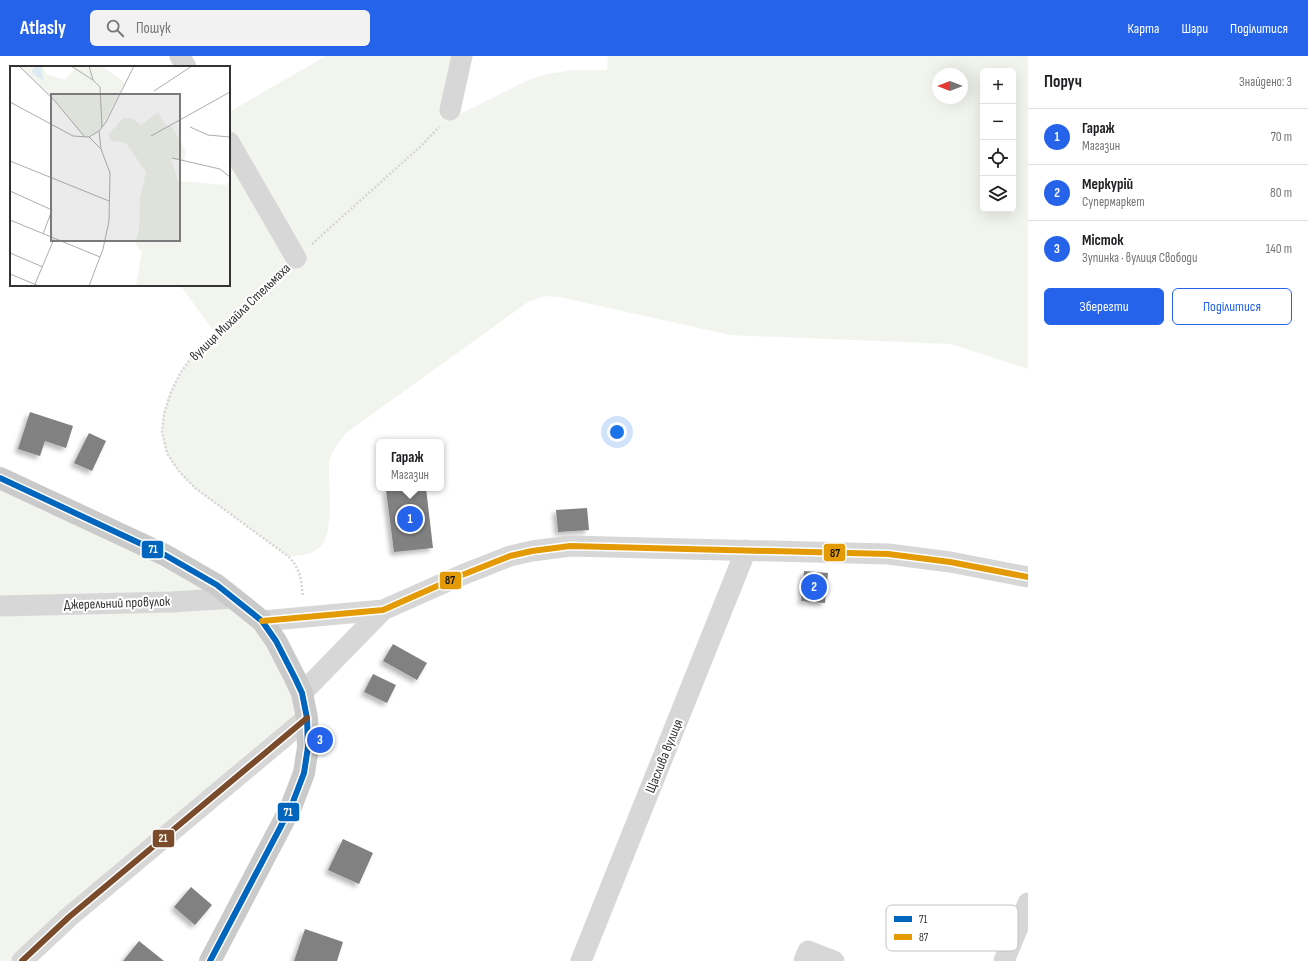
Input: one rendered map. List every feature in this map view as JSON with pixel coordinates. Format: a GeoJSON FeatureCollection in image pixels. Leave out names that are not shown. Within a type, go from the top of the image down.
{"type":"FeatureCollection","features":[{"type":"Feature","properties":{"kind":"main road"},"geometry":{"type":"LineString","coordinates":[[0,478],[180,563],[217,585],[262,622],[276,641],[288,662],[302,693],[307,718],[308,747],[304,773],[291,807],[210,961]]}},
{"type":"Feature","properties":{"kind":"street"},"geometry":{"type":"LineString","coordinates":[[180,56],[185,66]]}},
{"type":"Feature","properties":{"kind":"street"},"geometry":{"type":"LineString","coordinates":[[450,110],[462,56]]}},
{"type":"Feature","properties":{"kind":"street"},"geometry":{"type":"LineString","coordinates":[[230,144],[296,258]]}},
{"type":"Feature","properties":{"kind":"street"},"geometry":{"type":"LineString","coordinates":[[262,622],[383,610],[510,556],[532,551],[570,546],[888,554],[950,562],[1028,577]]}},
{"type":"Feature","properties":{"kind":"street","name":"Щаслива вулиця"},"geometry":{"type":"LineString","coordinates":[[581,961],[746,550]]}},
{"type":"Feature","properties":{"kind":"street","name":"Джерельний провулок"},"geometry":{"type":"LineString","coordinates":[[0,606],[172,602],[234,598]]}},
{"type":"Feature","properties":{"kind":"street"},"geometry":{"type":"LineString","coordinates":[[302,693],[383,610]]}},
{"type":"Feature","properties":{"kind":"street"},"geometry":{"type":"LineString","coordinates":[[22,961],[69,917],[307,718]]}},
{"type":"Feature","properties":{"kind":"street"},"geometry":{"type":"LineString","coordinates":[[1021,941],[1028,903]]}},
{"type":"Feature","properties":{"kind":"street"},"geometry":{"type":"LineString","coordinates":[[804,961],[808,951],[834,961]]}},
{"type":"Feature","properties":{"kind":"street"},"geometry":{"type":"LineString","coordinates":[[1004,961],[1012,951]]}},
{"type":"Feature","properties":{"kind":"path","name":"вулиця Михайла Стельмаха"},"geometry":{"type":"LineString","coordinates":[[305,617],[301,577],[297,566],[289,557],[195,488],[178,470],[167,452],[162,432],[164,414],[171,392],[181,372],[196,351],[434,133],[450,110]]}},
{"type":"Feature","properties":{"kind":"shaded area"},"geometry":{"type":"Polygon","coordinates":[[[326,56],[462,56],[450,110],[444,122],[528,80],[547,74],[574,70],[607,70],[608,56],[1028,56],[1028,369],[951,344],[730,335],[559,297],[544,296],[528,302],[346,433],[335,448],[330,459],[329,521],[327,534],[323,544],[313,552],[289,557],[195,488],[179,472],[167,453],[163,440],[162,426],[168,399],[180,374],[200,347],[215,333],[181,286],[230,286],[230,111],[326,56]]]}},
{"type":"Feature","properties":{"kind":"shaded area"},"geometry":{"type":"Polygon","coordinates":[[[0,478],[165,555],[262,621],[307,718],[22,961],[0,961],[0,478]]]}},
{"type":"Feature","properties":{"kind":"building"},"geometry":{"type":"Polygon","coordinates":[[[30,412],[73,426],[66,448],[45,441],[40,456],[18,449],[30,412]]]}},
{"type":"Feature","properties":{"kind":"building"},"geometry":{"type":"Polygon","coordinates":[[[89,433],[106,441],[92,471],[74,463],[89,433]]]}},
{"type":"Feature","properties":{"kind":"building"},"geometry":{"type":"Polygon","coordinates":[[[386,491],[426,491],[433,548],[394,552],[386,491]]]}},
{"type":"Feature","properties":{"kind":"building"},"geometry":{"type":"Polygon","coordinates":[[[587,508],[589,530],[558,532],[556,510],[587,508]]]}},
{"type":"Feature","properties":{"kind":"building"},"geometry":{"type":"Polygon","coordinates":[[[804,571],[828,573],[825,603],[801,601],[804,571]]]}},
{"type":"Feature","properties":{"kind":"building"},"geometry":{"type":"Polygon","coordinates":[[[393,644],[427,663],[417,680],[383,661],[393,644]]]}},
{"type":"Feature","properties":{"kind":"building"},"geometry":{"type":"Polygon","coordinates":[[[373,674],[396,685],[387,703],[364,692],[373,674]]]}},
{"type":"Feature","properties":{"kind":"building"},"geometry":{"type":"Polygon","coordinates":[[[343,839],[373,853],[359,884],[328,870],[343,839]]]}},
{"type":"Feature","properties":{"kind":"building"},"geometry":{"type":"Polygon","coordinates":[[[191,887],[212,905],[195,925],[174,907],[191,887]]]}},
{"type":"Feature","properties":{"kind":"building"},"geometry":{"type":"Polygon","coordinates":[[[305,929],[343,942],[337,961],[294,961],[305,929]]]}},
{"type":"Feature","properties":{"kind":"building"},"geometry":{"type":"Polygon","coordinates":[[[139,941],[164,961],[123,961],[139,941]]]}},
{"type":"Feature","properties":{"kind":"transit line","name":"71"},"geometry":{"type":"LineString","coordinates":[[0,478],[165,555],[217,585],[262,621],[276,641],[302,693],[307,718],[308,747],[304,773],[291,807],[210,961]]}},
{"type":"Feature","properties":{"kind":"transit line","name":"87"},"geometry":{"type":"LineString","coordinates":[[262,621],[383,610],[462,575],[510,556],[532,551],[570,546],[888,554],[950,562],[1028,577]]}},
{"type":"Feature","properties":{"kind":"transit line","name":"21"},"geometry":{"type":"LineString","coordinates":[[22,961],[69,917],[307,718]]}},
{"type":"Feature","properties":{"kind":"place","name":"Гараж"},"geometry":{"type":"Point","coordinates":[410,519]}},
{"type":"Feature","properties":{"kind":"place","name":"Меркурій"},"geometry":{"type":"Point","coordinates":[814,587]}},
{"type":"Feature","properties":{"kind":"place","name":"Місток"},"geometry":{"type":"Point","coordinates":[320,740]}}]}
